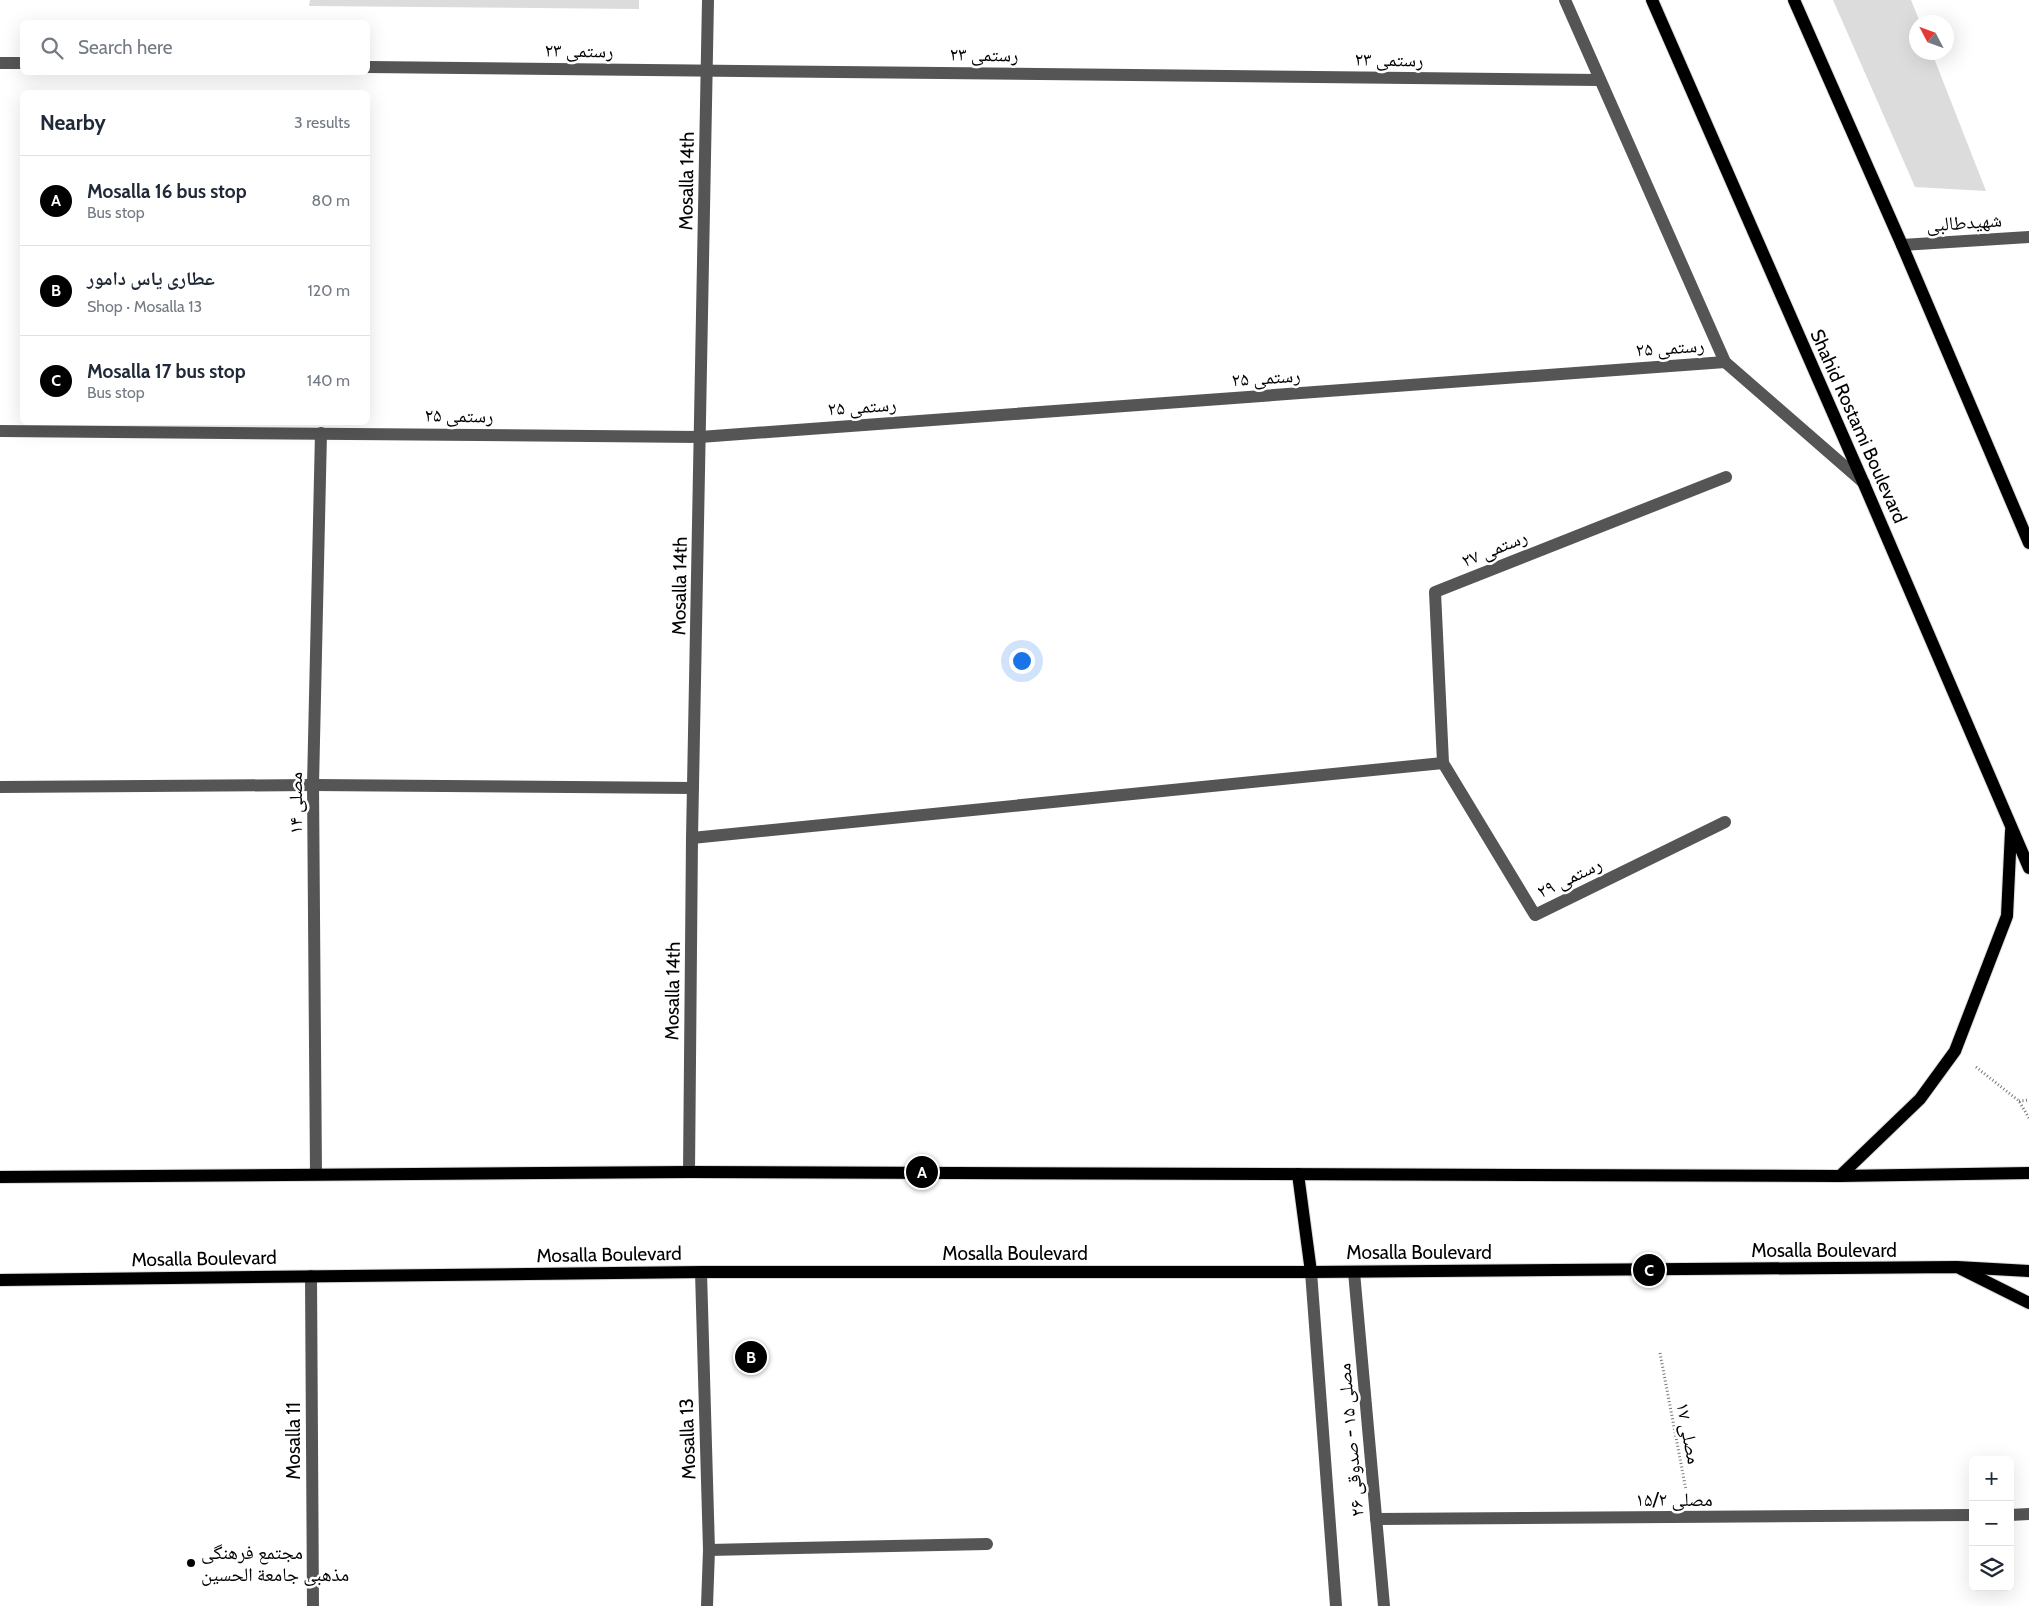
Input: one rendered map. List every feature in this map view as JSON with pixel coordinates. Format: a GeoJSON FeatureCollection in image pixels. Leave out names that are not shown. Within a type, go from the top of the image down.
{"type":"FeatureCollection","features":[{"type":"Feature","properties":{"kind":"main road","name":"Shahid Rostami Boulevard"},"geometry":{"type":"LineString","coordinates":[[1652,0],[1864,484],[2029,868]]}},
{"type":"Feature","properties":{"kind":"main road"},"geometry":{"type":"LineString","coordinates":[[1794,0],[2029,543]]}},
{"type":"Feature","properties":{"kind":"main road"},"geometry":{"type":"LineString","coordinates":[[1840,1176],[1920,1098],[1955,1051],[2007,916],[2011,826]]}},
{"type":"Feature","properties":{"kind":"main road"},"geometry":{"type":"LineString","coordinates":[[0,1177],[689,1172],[1840,1176],[2029,1173]]}},
{"type":"Feature","properties":{"kind":"main road"},"geometry":{"type":"LineString","coordinates":[[1298,1174],[1311,1272]]}},
{"type":"Feature","properties":{"kind":"main road"},"geometry":{"type":"LineString","coordinates":[[1957,1267],[2029,1303]]}},
{"type":"Feature","properties":{"kind":"main road","name":"Mosalla Boulevard"},"geometry":{"type":"LineString","coordinates":[[0,1280],[701,1272],[1354,1272],[1957,1267],[2029,1271]]}},
{"type":"Feature","properties":{"kind":"street","name":"Mosalla 14th"},"geometry":{"type":"LineString","coordinates":[[689,1172],[692,838],[708,0]]}},
{"type":"Feature","properties":{"kind":"street"},"geometry":{"type":"LineString","coordinates":[[1566,0],[1724,362],[1864,484]]}},
{"type":"Feature","properties":{"kind":"street"},"geometry":{"type":"LineString","coordinates":[[0,63],[20,64]]}},
{"type":"Feature","properties":{"kind":"street","name":"رستمی ۲۳"},"geometry":{"type":"LineString","coordinates":[[370,67],[1600,80]]}},
{"type":"Feature","properties":{"kind":"street","name":"شهیدطالبی"},"geometry":{"type":"LineString","coordinates":[[1902,246],[2029,237]]}},
{"type":"Feature","properties":{"kind":"street","name":"رستمی ۲۵"},"geometry":{"type":"LineString","coordinates":[[0,431],[700,437],[1724,362]]}},
{"type":"Feature","properties":{"kind":"street","name":"مصلی ۱۴"},"geometry":{"type":"LineString","coordinates":[[316,1174],[313,785],[322,433]]}},
{"type":"Feature","properties":{"kind":"street","name":"رستمی ۲۷"},"geometry":{"type":"LineString","coordinates":[[1443,763],[1435,592],[1726,477]]}},
{"type":"Feature","properties":{"kind":"street"},"geometry":{"type":"LineString","coordinates":[[692,838],[1443,763]]}},
{"type":"Feature","properties":{"kind":"street","name":"رستمی ۲۹"},"geometry":{"type":"LineString","coordinates":[[1443,763],[1534,915],[1725,822]]}},
{"type":"Feature","properties":{"kind":"street"},"geometry":{"type":"LineString","coordinates":[[0,787],[313,785],[694,788]]}},
{"type":"Feature","properties":{"kind":"street","name":"Mosalla 13"},"geometry":{"type":"LineString","coordinates":[[701,1272],[709,1550],[707,1606]]}},
{"type":"Feature","properties":{"kind":"street","name":"مصلی ۱۵ - صدوقی ۲۶"},"geometry":{"type":"LineString","coordinates":[[1311,1272],[1336,1606]]}},
{"type":"Feature","properties":{"kind":"street","name":"مصلی ۱۵ - صدوقی ۲۶"},"geometry":{"type":"LineString","coordinates":[[1354,1272],[1384,1606]]}},
{"type":"Feature","properties":{"kind":"street","name":"Mosalla 11"},"geometry":{"type":"LineString","coordinates":[[311,1276],[313,1606]]}},
{"type":"Feature","properties":{"kind":"street"},"geometry":{"type":"LineString","coordinates":[[2014,1515],[2029,1514]]}},
{"type":"Feature","properties":{"kind":"street","name":"مصلی ۱۵/۲"},"geometry":{"type":"LineString","coordinates":[[1376,1519],[1969,1515]]}},
{"type":"Feature","properties":{"kind":"street"},"geometry":{"type":"LineString","coordinates":[[709,1550],[987,1544]]}},
{"type":"Feature","properties":{"kind":"path"},"geometry":{"type":"LineString","coordinates":[[1955,1051],[2019,1101],[2029,1118]]}},
{"type":"Feature","properties":{"kind":"path"},"geometry":{"type":"LineString","coordinates":[[2019,1101],[2029,1100]]}},
{"type":"Feature","properties":{"kind":"path","name":"مصلی ۱۷"},"geometry":{"type":"LineString","coordinates":[[1660,1353],[1691,1518]]}},
{"type":"Feature","properties":{"kind":"shaded area"},"geometry":{"type":"Polygon","coordinates":[[[310,0],[639,0],[639,9],[309,6],[310,0]]]}},
{"type":"Feature","properties":{"kind":"shaded area"},"geometry":{"type":"Polygon","coordinates":[[[1833,0],[1911,0],[1917,15],[1909,15],[1909,60],[1935,60],[1986,191],[1915,187],[1833,0]]]}},
{"type":"Feature","properties":{"kind":"place","name":"Mosalla 16 bus stop"},"geometry":{"type":"Point","coordinates":[922,1172]}},
{"type":"Feature","properties":{"kind":"place","name":"Mosalla 17 bus stop"},"geometry":{"type":"Point","coordinates":[1649,1270]}},
{"type":"Feature","properties":{"kind":"place","name":"عطاری یاس دامور"},"geometry":{"type":"Point","coordinates":[751,1357]}},
{"type":"Feature","properties":{"kind":"place","name":"مجتمع فرهنگی مذهبی جامعة الحسین"},"geometry":{"type":"Point","coordinates":[191,1563]}}]}
